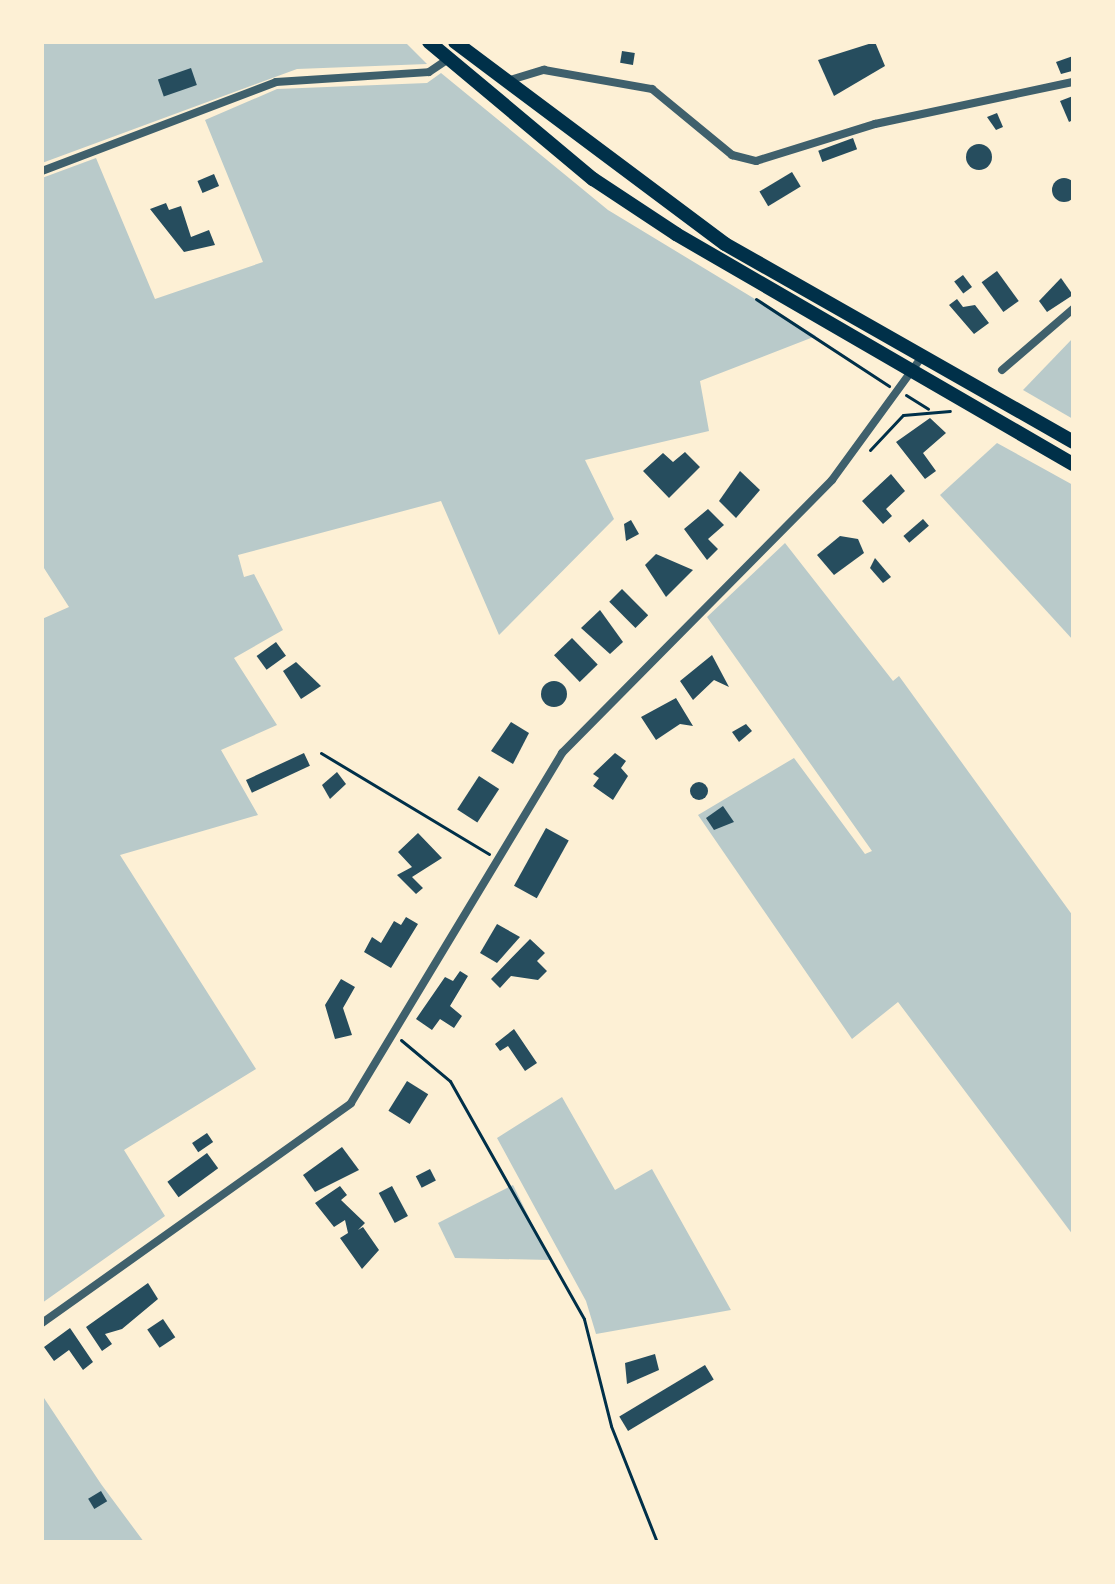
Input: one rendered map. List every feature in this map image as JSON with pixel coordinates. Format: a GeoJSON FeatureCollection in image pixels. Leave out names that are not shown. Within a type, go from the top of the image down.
{"type":"FeatureCollection","features":[{"type":"Feature","properties":{"kind":"main road"},"geometry":{"type":"LineString","coordinates":[[429,42],[593,179],[774,297],[1073,464]]}},
{"type":"Feature","properties":{"kind":"main road"},"geometry":{"type":"LineString","coordinates":[[455,42],[504,84],[725,244],[1073,442]]}},
{"type":"Feature","properties":{"kind":"street"},"geometry":{"type":"LineString","coordinates":[[42,171],[276,82],[429,72],[448,59]]}},
{"type":"Feature","properties":{"kind":"street"},"geometry":{"type":"LineString","coordinates":[[504,84],[527,70],[544,70],[652,89],[732,155],[756,161],[875,124],[1073,82]]}},
{"type":"Feature","properties":{"kind":"street"},"geometry":{"type":"LineString","coordinates":[[1002,370],[1073,309]]}},
{"type":"Feature","properties":{"kind":"street"},"geometry":{"type":"LineString","coordinates":[[42,1323],[329,1124],[395,1035],[578,734],[832,480],[921,358]]}},
{"type":"Feature","properties":{"kind":"path"},"geometry":{"type":"LineString","coordinates":[[867,453],[903,415],[943,408],[957,414]]}},
{"type":"Feature","properties":{"kind":"path"},"geometry":{"type":"LineString","coordinates":[[321,753],[499,860]]}},
{"type":"Feature","properties":{"kind":"path"},"geometry":{"type":"LineString","coordinates":[[395,1035],[450,1081],[584,1319],[611,1426],[657,1542]]}},
{"type":"Feature","properties":{"kind":"shaded area"},"geometry":{"type":"Polygon","coordinates":[[[42,42],[405,42],[427,64],[297,69],[42,163],[42,42]]]}},
{"type":"Feature","properties":{"kind":"shaded area"},"geometry":{"type":"Polygon","coordinates":[[[441,73],[608,210],[816,336],[700,381],[709,431],[585,460],[614,519],[499,635],[441,501],[238,555],[244,577],[254,574],[283,630],[234,658],[277,725],[221,750],[258,815],[120,855],[256,1069],[124,1150],[165,1216],[42,1303],[42,619],[69,607],[42,565],[42,178],[96,158],[155,299],[263,262],[205,120],[277,89],[427,83],[441,73]]]}},
{"type":"Feature","properties":{"kind":"shaded area"},"geometry":{"type":"Polygon","coordinates":[[[1073,338],[1073,419],[1023,390],[1073,338]]]}},
{"type":"Feature","properties":{"kind":"shaded area"},"geometry":{"type":"Polygon","coordinates":[[[997,443],[1073,485],[1073,640],[940,495],[997,443]]]}},
{"type":"Feature","properties":{"kind":"shaded area"},"geometry":{"type":"Polygon","coordinates":[[[785,543],[893,681],[899,676],[1073,916],[1073,1235],[898,1002],[852,1039],[698,815],[794,758],[865,854],[872,851],[707,617],[785,543]]]}},
{"type":"Feature","properties":{"kind":"shaded area"},"geometry":{"type":"Polygon","coordinates":[[[562,1097],[615,1190],[652,1169],[731,1310],[596,1334],[586,1301],[497,1138],[562,1097]]]}},
{"type":"Feature","properties":{"kind":"shaded area"},"geometry":{"type":"Polygon","coordinates":[[[513,1185],[550,1260],[455,1258],[438,1223],[513,1185]]]}},
{"type":"Feature","properties":{"kind":"shaded area"},"geometry":{"type":"Polygon","coordinates":[[[42,1395],[101,1484],[144,1542],[42,1542],[42,1395]]]}},
{"type":"Feature","properties":{"kind":"building"},"geometry":{"type":"Polygon","coordinates":[[[875,42],[885,66],[834,96],[818,60],[875,42]]]}},
{"type":"Feature","properties":{"kind":"building"},"geometry":{"type":"Polygon","coordinates":[[[622,51],[635,53],[633,65],[620,63],[622,51]]]}},
{"type":"Feature","properties":{"kind":"building"},"geometry":{"type":"Polygon","coordinates":[[[1073,56],[1072,71],[1061,74],[1056,62],[1073,56]]]}},
{"type":"Feature","properties":{"kind":"building"},"geometry":{"type":"Polygon","coordinates":[[[191,68],[197,85],[164,96],[158,79],[191,68]]]}},
{"type":"Feature","properties":{"kind":"building"},"geometry":{"type":"Polygon","coordinates":[[[1073,96],[1073,120],[1069,122],[1060,101],[1073,96]]]}},
{"type":"Feature","properties":{"kind":"building"},"geometry":{"type":"Polygon","coordinates":[[[997,113],[1003,127],[996,130],[987,117],[997,113]]]}},
{"type":"Feature","properties":{"kind":"building"},"geometry":{"type":"Polygon","coordinates":[[[853,138],[857,149],[822,162],[818,151],[853,138]]]}},
{"type":"Feature","properties":{"kind":"building"},"geometry":{"type":"Polygon","coordinates":[[[979,144],[988,148],[992,157],[988,166],[979,170],[970,166],[966,157],[970,148],[979,144]]]}},
{"type":"Feature","properties":{"kind":"building"},"geometry":{"type":"Polygon","coordinates":[[[792,172],[801,187],[768,206],[759,192],[792,172]]]}},
{"type":"Feature","properties":{"kind":"building"},"geometry":{"type":"Polygon","coordinates":[[[214,174],[219,186],[203,193],[197,181],[214,174]]]}},
{"type":"Feature","properties":{"kind":"building"},"geometry":{"type":"Polygon","coordinates":[[[1064,178],[1072,182],[1076,190],[1072,198],[1064,202],[1056,198],[1052,190],[1056,182],[1064,178]]]}},
{"type":"Feature","properties":{"kind":"building"},"geometry":{"type":"Polygon","coordinates":[[[166,203],[169,210],[181,206],[191,237],[209,230],[215,245],[184,252],[150,209],[166,203]]]}},
{"type":"Feature","properties":{"kind":"building"},"geometry":{"type":"Polygon","coordinates":[[[997,271],[1019,301],[1003,312],[982,282],[997,271]]]}},
{"type":"Feature","properties":{"kind":"building"},"geometry":{"type":"Polygon","coordinates":[[[963,275],[972,287],[963,294],[954,282],[963,275]]]}},
{"type":"Feature","properties":{"kind":"building"},"geometry":{"type":"Polygon","coordinates":[[[1061,278],[1073,295],[1047,312],[1039,301],[1061,278]]]}},
{"type":"Feature","properties":{"kind":"building"},"geometry":{"type":"Polygon","coordinates":[[[957,299],[963,307],[975,305],[989,323],[974,334],[949,305],[957,299]]]}},
{"type":"Feature","properties":{"kind":"building"},"geometry":{"type":"Polygon","coordinates":[[[930,418],[946,433],[923,453],[936,471],[925,479],[896,442],[930,418]]]}},
{"type":"Feature","properties":{"kind":"building"},"geometry":{"type":"Polygon","coordinates":[[[685,452],[700,467],[669,498],[643,471],[663,453],[673,462],[685,452]]]}},
{"type":"Feature","properties":{"kind":"building"},"geometry":{"type":"Polygon","coordinates":[[[740,471],[760,490],[736,518],[719,501],[740,471]]]}},
{"type":"Feature","properties":{"kind":"building"},"geometry":{"type":"Polygon","coordinates":[[[891,474],[905,491],[886,509],[892,516],[883,524],[862,501],[891,474]]]}},
{"type":"Feature","properties":{"kind":"building"},"geometry":{"type":"Polygon","coordinates":[[[708,509],[724,525],[708,539],[718,549],[707,560],[684,529],[708,509]]]}},
{"type":"Feature","properties":{"kind":"building"},"geometry":{"type":"Polygon","coordinates":[[[923,519],[929,526],[909,543],[903,536],[923,519]]]}},
{"type":"Feature","properties":{"kind":"building"},"geometry":{"type":"Polygon","coordinates":[[[631,520],[639,534],[626,541],[624,524],[631,520]]]}},
{"type":"Feature","properties":{"kind":"building"},"geometry":{"type":"Polygon","coordinates":[[[840,536],[858,539],[864,553],[834,575],[817,555],[840,536]]]}},
{"type":"Feature","properties":{"kind":"building"},"geometry":{"type":"Polygon","coordinates":[[[656,554],[693,570],[666,597],[645,565],[656,554]]]}},
{"type":"Feature","properties":{"kind":"building"},"geometry":{"type":"Polygon","coordinates":[[[875,558],[891,577],[883,583],[870,568],[875,558]]]}},
{"type":"Feature","properties":{"kind":"building"},"geometry":{"type":"Polygon","coordinates":[[[622,589],[648,615],[635,628],[609,602],[622,589]]]}},
{"type":"Feature","properties":{"kind":"building"},"geometry":{"type":"Polygon","coordinates":[[[600,610],[623,642],[610,654],[581,628],[600,610]]]}},
{"type":"Feature","properties":{"kind":"building"},"geometry":{"type":"Polygon","coordinates":[[[572,638],[598,665],[580,682],[554,655],[572,638]]]}},
{"type":"Feature","properties":{"kind":"building"},"geometry":{"type":"Polygon","coordinates":[[[276,642],[286,656],[267,670],[257,656],[276,642]]]}},
{"type":"Feature","properties":{"kind":"building"},"geometry":{"type":"Polygon","coordinates":[[[712,655],[729,687],[714,680],[693,700],[680,681],[712,655]]]}},
{"type":"Feature","properties":{"kind":"building"},"geometry":{"type":"Polygon","coordinates":[[[296,662],[321,686],[301,699],[283,671],[296,662]]]}},
{"type":"Feature","properties":{"kind":"building"},"geometry":{"type":"Polygon","coordinates":[[[554,681],[563,685],[567,694],[563,703],[554,707],[545,703],[541,694],[545,685],[554,681]]]}},
{"type":"Feature","properties":{"kind":"building"},"geometry":{"type":"Polygon","coordinates":[[[676,698],[693,726],[680,724],[656,740],[641,717],[676,698]]]}},
{"type":"Feature","properties":{"kind":"building"},"geometry":{"type":"Polygon","coordinates":[[[511,722],[529,733],[513,764],[491,751],[511,722]]]}},
{"type":"Feature","properties":{"kind":"building"},"geometry":{"type":"Polygon","coordinates":[[[746,724],[752,731],[739,742],[732,732],[746,724]]]}},
{"type":"Feature","properties":{"kind":"building"},"geometry":{"type":"Polygon","coordinates":[[[304,753],[310,766],[252,793],[246,780],[304,753]]]}},
{"type":"Feature","properties":{"kind":"building"},"geometry":{"type":"Polygon","coordinates":[[[615,753],[626,761],[621,768],[628,776],[613,800],[593,786],[599,778],[593,774],[615,753]]]}},
{"type":"Feature","properties":{"kind":"building"},"geometry":{"type":"Polygon","coordinates":[[[337,772],[346,784],[330,799],[322,785],[337,772]]]}},
{"type":"Feature","properties":{"kind":"building"},"geometry":{"type":"Polygon","coordinates":[[[479,776],[499,789],[477,823],[457,810],[479,776]]]}},
{"type":"Feature","properties":{"kind":"building"},"geometry":{"type":"Polygon","coordinates":[[[695,782],[703,782],[708,791],[706,798],[695,800],[690,795],[690,787],[695,782]]]}},
{"type":"Feature","properties":{"kind":"building"},"geometry":{"type":"Polygon","coordinates":[[[723,806],[734,822],[714,830],[706,818],[723,806]]]}},
{"type":"Feature","properties":{"kind":"building"},"geometry":{"type":"Polygon","coordinates":[[[546,828],[569,841],[537,898],[514,886],[546,828]]]}},
{"type":"Feature","properties":{"kind":"building"},"geometry":{"type":"Polygon","coordinates":[[[418,833],[442,858],[412,877],[423,888],[416,894],[397,875],[412,867],[398,852],[418,833]]]}},
{"type":"Feature","properties":{"kind":"building"},"geometry":{"type":"Polygon","coordinates":[[[406,917],[418,924],[391,968],[364,952],[372,937],[381,943],[394,921],[401,925],[406,917]]]}},
{"type":"Feature","properties":{"kind":"building"},"geometry":{"type":"Polygon","coordinates":[[[497,924],[520,937],[497,963],[480,953],[497,924]]]}},
{"type":"Feature","properties":{"kind":"building"},"geometry":{"type":"Polygon","coordinates":[[[530,939],[545,953],[537,961],[547,971],[538,980],[511,976],[500,988],[491,979],[530,939]]]}},
{"type":"Feature","properties":{"kind":"building"},"geometry":{"type":"Polygon","coordinates":[[[460,971],[468,976],[450,1006],[462,1016],[454,1028],[440,1019],[432,1030],[416,1019],[445,977],[453,981],[460,971]]]}},
{"type":"Feature","properties":{"kind":"building"},"geometry":{"type":"Polygon","coordinates":[[[341,979],[355,987],[343,1008],[352,1035],[335,1039],[325,1005],[341,979]]]}},
{"type":"Feature","properties":{"kind":"building"},"geometry":{"type":"Polygon","coordinates":[[[514,1029],[537,1063],[525,1071],[508,1046],[500,1051],[495,1044],[514,1029]]]}},
{"type":"Feature","properties":{"kind":"building"},"geometry":{"type":"Polygon","coordinates":[[[407,1081],[428,1094],[410,1124],[388,1111],[407,1081]]]}},
{"type":"Feature","properties":{"kind":"building"},"geometry":{"type":"Polygon","coordinates":[[[207,1133],[213,1142],[198,1152],[192,1143],[207,1133]]]}},
{"type":"Feature","properties":{"kind":"building"},"geometry":{"type":"Polygon","coordinates":[[[342,1147],[359,1170],[315,1192],[303,1175],[342,1147]]]}},
{"type":"Feature","properties":{"kind":"building"},"geometry":{"type":"Polygon","coordinates":[[[207,1153],[218,1168],[179,1197],[167,1182],[207,1153]]]}},
{"type":"Feature","properties":{"kind":"building"},"geometry":{"type":"Polygon","coordinates":[[[430,1169],[436,1181],[422,1188],[416,1176],[430,1169]]]}},
{"type":"Feature","properties":{"kind":"building"},"geometry":{"type":"Polygon","coordinates":[[[340,1186],[347,1195],[341,1200],[365,1223],[358,1230],[363,1227],[379,1250],[362,1269],[340,1238],[348,1233],[345,1220],[334,1227],[315,1203],[340,1186]]]}},
{"type":"Feature","properties":{"kind":"building"},"geometry":{"type":"Polygon","coordinates":[[[392,1186],[408,1216],[395,1223],[379,1193],[392,1186]]]}},
{"type":"Feature","properties":{"kind":"building"},"geometry":{"type":"Polygon","coordinates":[[[148,1283],[158,1299],[122,1329],[105,1334],[112,1344],[102,1351],[86,1327],[148,1283]]]}},
{"type":"Feature","properties":{"kind":"building"},"geometry":{"type":"Polygon","coordinates":[[[163,1319],[175,1337],[160,1348],[147,1330],[163,1319]]]}},
{"type":"Feature","properties":{"kind":"building"},"geometry":{"type":"Polygon","coordinates":[[[70,1328],[93,1362],[83,1370],[69,1350],[54,1361],[44,1347],[70,1328]]]}},
{"type":"Feature","properties":{"kind":"building"},"geometry":{"type":"Polygon","coordinates":[[[655,1354],[659,1370],[627,1384],[625,1363],[655,1354]]]}},
{"type":"Feature","properties":{"kind":"building"},"geometry":{"type":"Polygon","coordinates":[[[705,1365],[714,1380],[628,1431],[619,1417],[705,1365]]]}},
{"type":"Feature","properties":{"kind":"building"},"geometry":{"type":"Polygon","coordinates":[[[101,1491],[107,1501],[94,1509],[88,1499],[101,1491]]]}}]}
